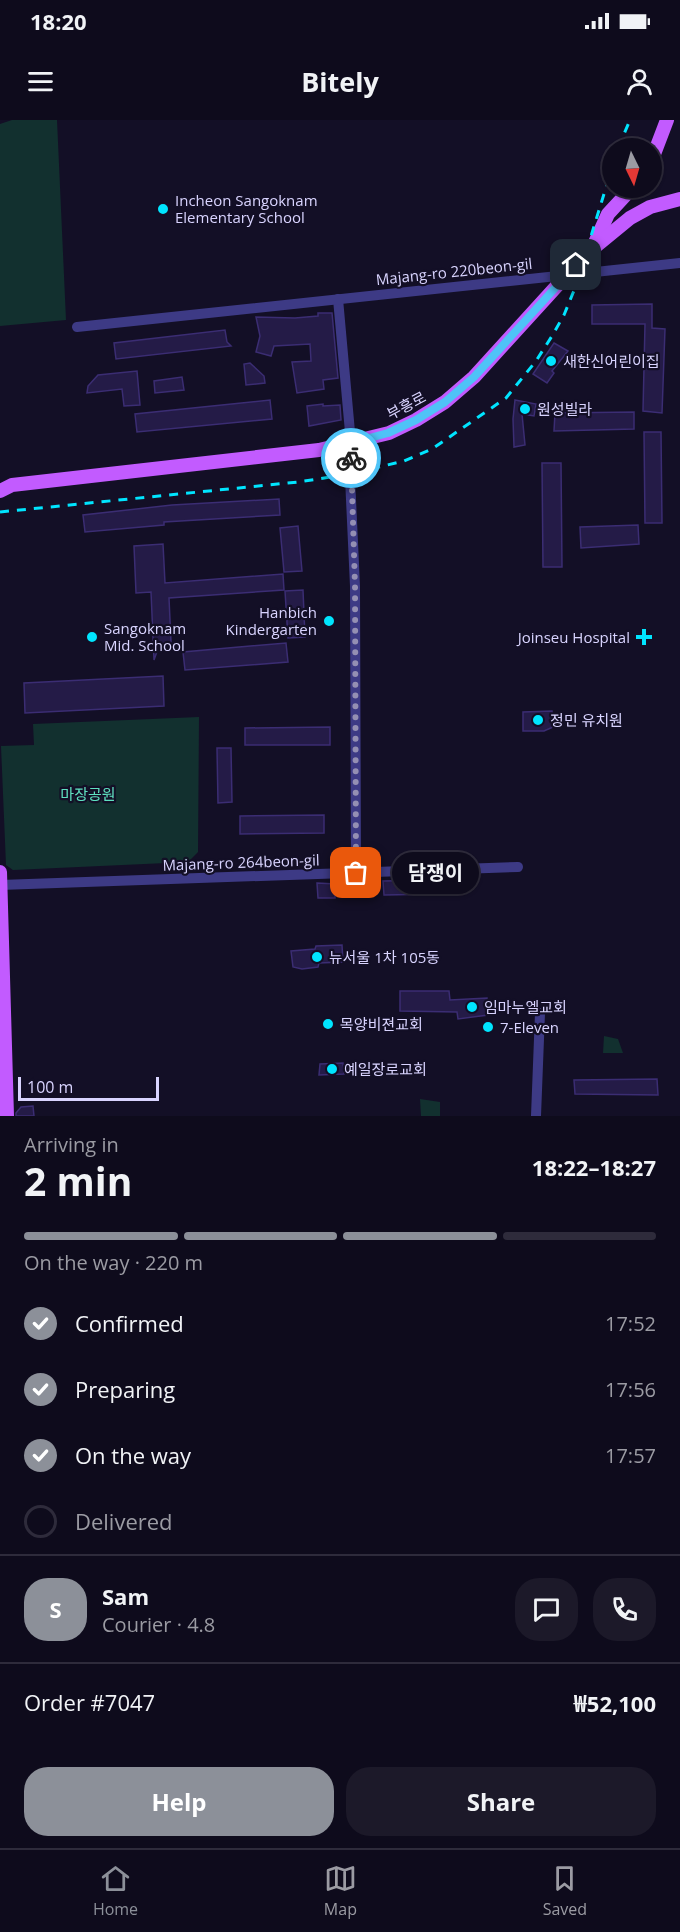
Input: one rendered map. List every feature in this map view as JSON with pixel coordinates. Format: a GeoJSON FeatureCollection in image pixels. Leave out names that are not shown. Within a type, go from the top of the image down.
{"type":"FeatureCollection","features":[{"type":"Feature","properties":{"kind":"main road"},"geometry":{"type":"LineString","coordinates":[[660,138],[667,120]]}},
{"type":"Feature","properties":{"kind":"main road"},"geometry":{"type":"LineString","coordinates":[[593,249],[608,214],[623,198]]}},
{"type":"Feature","properties":{"kind":"main road","name":"부흥로"},"geometry":{"type":"LineString","coordinates":[[0,491],[12,485],[312,451],[388,433],[416,420],[445,402],[474,377],[568,274],[630,218],[650,207],[680,199]]}},
{"type":"Feature","properties":{"kind":"main road"},"geometry":{"type":"LineString","coordinates":[[0,872],[7,1116]]}},
{"type":"Feature","properties":{"kind":"street","name":"Majang-ro 220beon-gil"},"geometry":{"type":"LineString","coordinates":[[77,327],[680,263]]}},
{"type":"Feature","properties":{"kind":"street"},"geometry":{"type":"LineString","coordinates":[[338,298],[351,443],[350,478],[355,586],[356,873]]}},
{"type":"Feature","properties":{"kind":"street","name":"Majang-ro 264beon-gil"},"geometry":{"type":"LineString","coordinates":[[0,885],[518,867]]}},
{"type":"Feature","properties":{"kind":"street"},"geometry":{"type":"LineString","coordinates":[[536,1116],[540,1013]]}},
{"type":"Feature","properties":{"kind":"green space"},"geometry":{"type":"Polygon","coordinates":[[[12,120],[57,120],[66,320],[0,326],[0,124],[12,120]]]}},
{"type":"Feature","properties":{"kind":"green space","name":"마장공원"},"geometry":{"type":"Polygon","coordinates":[[[199,717],[198,852],[188,862],[13,870],[6,865],[1,746],[34,745],[33,724],[199,717]]]}},
{"type":"Feature","properties":{"kind":"green space"},"geometry":{"type":"Polygon","coordinates":[[[604,1036],[618,1039],[623,1053],[603,1053],[604,1036]]]}},
{"type":"Feature","properties":{"kind":"green space"},"geometry":{"type":"Polygon","coordinates":[[[420,1099],[440,1102],[440,1116],[421,1116],[420,1099]]]}},
{"type":"Feature","properties":{"kind":"building"},"geometry":{"type":"Polygon","coordinates":[[[652,304],[652,328],[665,329],[662,413],[643,411],[645,324],[592,324],[592,305],[652,304]]]}},
{"type":"Feature","properties":{"kind":"building"},"geometry":{"type":"Polygon","coordinates":[[[318,313],[332,313],[338,378],[323,380],[324,389],[297,393],[292,362],[311,361],[310,344],[274,346],[271,356],[256,352],[260,336],[256,317],[295,318],[318,316],[318,313]]]}},
{"type":"Feature","properties":{"kind":"building"},"geometry":{"type":"Polygon","coordinates":[[[225,330],[227,342],[231,346],[116,359],[114,343],[225,330]]]}},
{"type":"Feature","properties":{"kind":"building","name":"새한신어린이집"},"geometry":{"type":"Polygon","coordinates":[[[554,343],[568,351],[552,371],[554,373],[547,383],[533,374],[554,343]]]}},
{"type":"Feature","properties":{"kind":"building"},"geometry":{"type":"Polygon","coordinates":[[[250,363],[264,376],[265,383],[246,385],[244,364],[250,363]]]}},
{"type":"Feature","properties":{"kind":"building"},"geometry":{"type":"Polygon","coordinates":[[[137,371],[140,405],[124,406],[122,389],[87,393],[88,386],[98,375],[137,371]]]}},
{"type":"Feature","properties":{"kind":"building"},"geometry":{"type":"Polygon","coordinates":[[[182,377],[184,390],[155,393],[154,381],[182,377]]]}},
{"type":"Feature","properties":{"kind":"building"},"geometry":{"type":"Polygon","coordinates":[[[270,400],[272,419],[137,432],[135,414],[270,400]]]}},
{"type":"Feature","properties":{"kind":"building"},"geometry":{"type":"Polygon","coordinates":[[[515,400],[536,404],[534,416],[522,414],[525,445],[514,447],[513,419],[515,400]]]}},
{"type":"Feature","properties":{"kind":"building"},"geometry":{"type":"Polygon","coordinates":[[[323,404],[323,406],[340,405],[341,420],[309,426],[307,406],[323,404]]]}},
{"type":"Feature","properties":{"kind":"building"},"geometry":{"type":"Polygon","coordinates":[[[634,412],[634,429],[554,431],[555,413],[634,412]]]}},
{"type":"Feature","properties":{"kind":"building"},"geometry":{"type":"Polygon","coordinates":[[[644,432],[661,432],[662,523],[645,523],[644,432]]]}},
{"type":"Feature","properties":{"kind":"building"},"geometry":{"type":"Polygon","coordinates":[[[542,463],[561,463],[562,567],[543,567],[542,463]]]}},
{"type":"Feature","properties":{"kind":"building"},"geometry":{"type":"Polygon","coordinates":[[[279,499],[280,515],[164,522],[164,525],[85,532],[83,515],[172,505],[279,499]]]}},
{"type":"Feature","properties":{"kind":"building"},"geometry":{"type":"Polygon","coordinates":[[[638,525],[639,544],[581,548],[580,527],[638,525]]]}},
{"type":"Feature","properties":{"kind":"building"},"geometry":{"type":"Polygon","coordinates":[[[298,526],[302,571],[284,572],[280,528],[298,526]]]}},
{"type":"Feature","properties":{"kind":"building"},"geometry":{"type":"Polygon","coordinates":[[[163,544],[165,583],[283,574],[284,590],[169,598],[171,642],[160,643],[154,660],[151,592],[136,593],[134,546],[163,544]]]}},
{"type":"Feature","properties":{"kind":"building"},"geometry":{"type":"Polygon","coordinates":[[[303,590],[305,637],[288,638],[285,591],[303,590]]]}},
{"type":"Feature","properties":{"kind":"building"},"geometry":{"type":"Polygon","coordinates":[[[286,643],[288,662],[185,670],[183,652],[286,643]]]}},
{"type":"Feature","properties":{"kind":"building"},"geometry":{"type":"Polygon","coordinates":[[[163,676],[164,706],[25,713],[24,683],[163,676]]]}},
{"type":"Feature","properties":{"kind":"building","name":"정민 유치원"},"geometry":{"type":"Polygon","coordinates":[[[552,711],[553,727],[544,731],[523,731],[523,712],[552,711]]]}},
{"type":"Feature","properties":{"kind":"building"},"geometry":{"type":"Polygon","coordinates":[[[330,727],[330,745],[245,745],[245,728],[330,727]]]}},
{"type":"Feature","properties":{"kind":"building"},"geometry":{"type":"Polygon","coordinates":[[[217,748],[231,748],[232,802],[218,803],[217,748]]]}},
{"type":"Feature","properties":{"kind":"building"},"geometry":{"type":"Polygon","coordinates":[[[324,815],[324,833],[240,834],[240,816],[324,815]]]}},
{"type":"Feature","properties":{"kind":"building"},"geometry":{"type":"Polygon","coordinates":[[[439,880],[439,894],[384,895],[383,881],[439,880]]]}},
{"type":"Feature","properties":{"kind":"building"},"geometry":{"type":"Polygon","coordinates":[[[317,883],[335,884],[335,898],[318,898],[317,883]]]}},
{"type":"Feature","properties":{"kind":"building","name":"뉴서울 1차 105동"},"geometry":{"type":"Polygon","coordinates":[[[342,945],[343,962],[319,963],[318,967],[302,969],[293,967],[291,951],[315,949],[316,946],[342,945]]]}},
{"type":"Feature","properties":{"kind":"building"},"geometry":{"type":"Polygon","coordinates":[[[400,991],[449,991],[450,1000],[487,998],[488,1015],[458,1019],[457,1012],[400,1011],[400,991]]]}},
{"type":"Feature","properties":{"kind":"building","name":"예일장로교회"},"geometry":{"type":"Polygon","coordinates":[[[343,1063],[344,1074],[319,1075],[320,1064],[343,1063]]]}},
{"type":"Feature","properties":{"kind":"building"},"geometry":{"type":"Polygon","coordinates":[[[657,1079],[658,1095],[575,1094],[574,1080],[657,1079]]]}},
{"type":"Feature","properties":{"kind":"building"},"geometry":{"type":"Polygon","coordinates":[[[33,1106],[34,1116],[16,1116],[21,1107],[33,1106]]]}},
{"type":"Feature","properties":{"kind":"railway"},"geometry":{"type":"LineString","coordinates":[[622,138],[630,120]]}},
{"type":"Feature","properties":{"kind":"railway"},"geometry":{"type":"LineString","coordinates":[[0,512],[298,482],[350,474],[404,461],[432,449],[506,398],[536,361],[564,315],[575,288],[603,198]]}},
{"type":"Feature","properties":{"kind":"way so far"},"geometry":{"type":"LineString","coordinates":[[351,458],[355,586],[356,873]]}},
{"type":"Feature","properties":{"kind":"place","name":"Incheon Sangoknam Elementary School"},"geometry":{"type":"Point","coordinates":[163,209]}},
{"type":"Feature","properties":{"kind":"place","name":"새한신어린이집"},"geometry":{"type":"Point","coordinates":[551,361]}},
{"type":"Feature","properties":{"kind":"place","name":"원성빌라"},"geometry":{"type":"Point","coordinates":[525,409]}},
{"type":"Feature","properties":{"kind":"place","name":"Hanbich Kindergarten"},"geometry":{"type":"Point","coordinates":[329,621]}},
{"type":"Feature","properties":{"kind":"place","name":"Sangoknam Mid. School"},"geometry":{"type":"Point","coordinates":[92,637]}},
{"type":"Feature","properties":{"kind":"place","name":"Joinseu Hospital"},"geometry":{"type":"Point","coordinates":[644,637]}},
{"type":"Feature","properties":{"kind":"place","name":"정민 유치원"},"geometry":{"type":"Point","coordinates":[538,720]}},
{"type":"Feature","properties":{"kind":"place","name":"담쟁이"},"geometry":{"type":"Point","coordinates":[356,873]}},
{"type":"Feature","properties":{"kind":"place","name":"뉴서울 1차 105동"},"geometry":{"type":"Point","coordinates":[317,957]}},
{"type":"Feature","properties":{"kind":"place","name":"임마누엘교회"},"geometry":{"type":"Point","coordinates":[472,1007]}},
{"type":"Feature","properties":{"kind":"place","name":"목양비젼교회"},"geometry":{"type":"Point","coordinates":[328,1024]}},
{"type":"Feature","properties":{"kind":"place","name":"7-Eleven"},"geometry":{"type":"Point","coordinates":[488,1027]}},
{"type":"Feature","properties":{"kind":"place","name":"예일장로교회"},"geometry":{"type":"Point","coordinates":[332,1069]}},
{"type":"Feature","properties":{"kind":"route"},"geometry":{"type":"LineString","coordinates":[[351,458],[351,443],[388,433],[416,420],[445,402],[474,377],[576,265]]}}]}
